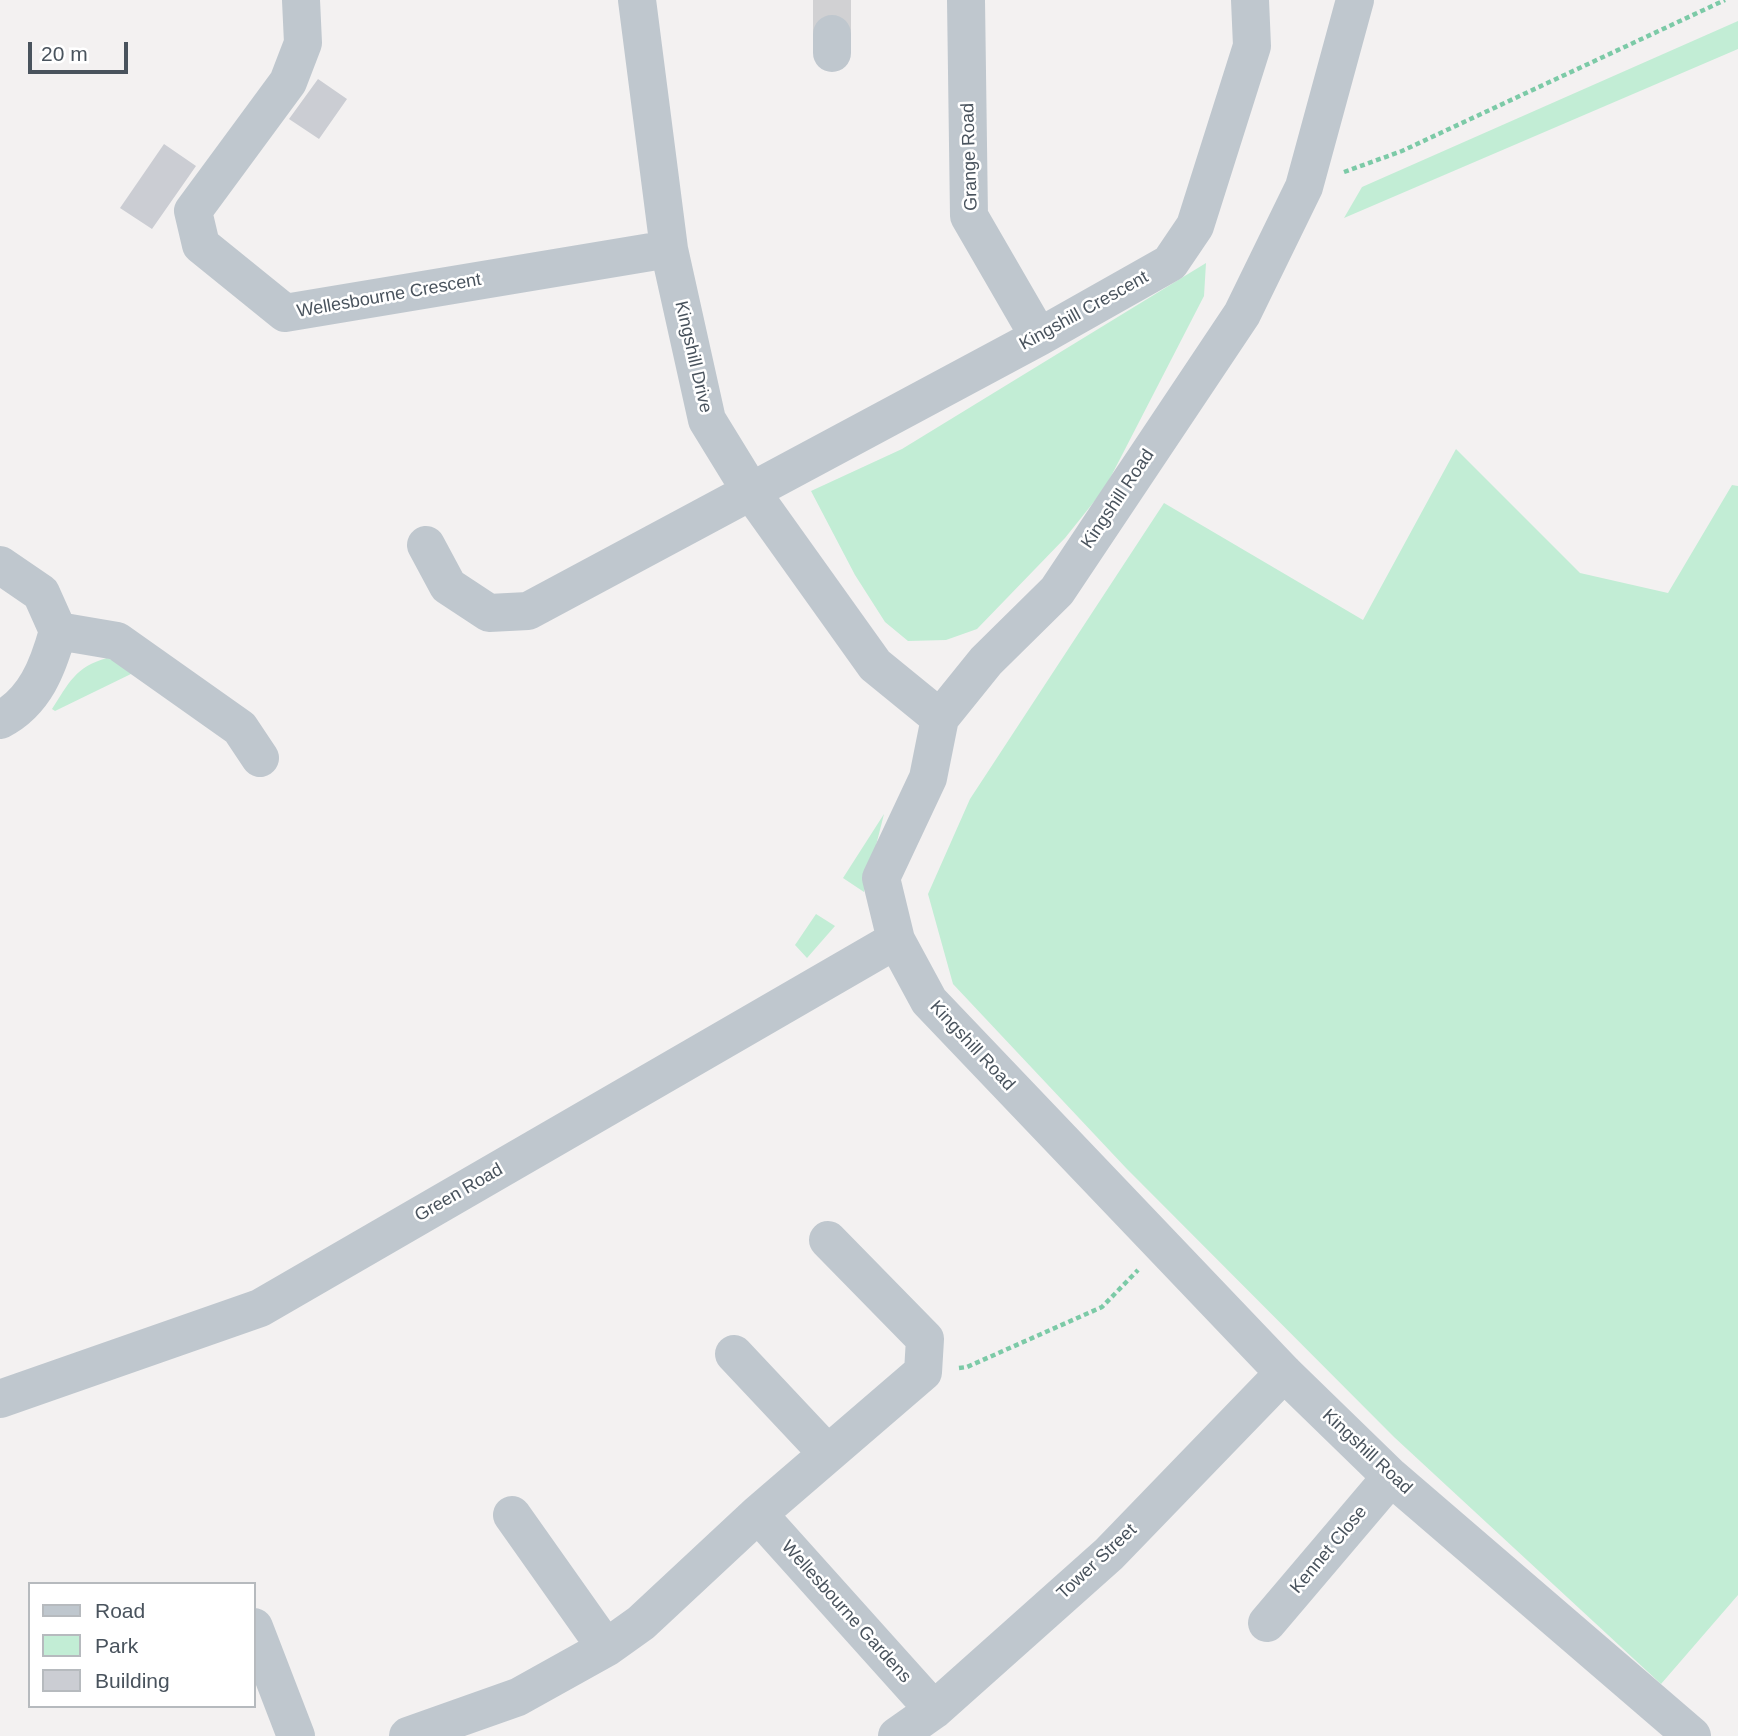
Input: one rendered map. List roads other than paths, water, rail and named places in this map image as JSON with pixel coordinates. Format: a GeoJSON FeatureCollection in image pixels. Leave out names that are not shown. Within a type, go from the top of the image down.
{"type":"FeatureCollection","features":[{"type":"Feature","properties":{"kind":"street","name":"Wellesbourne Crescent"},"geometry":{"type":"LineString","coordinates":[[301,0],[303,43],[288,82],[193,211],[201,245],[285,313],[669,249]]}},
{"type":"Feature","properties":{"kind":"street","name":"Kingshill Drive"},"geometry":{"type":"LineString","coordinates":[[637,0],[669,249],[707,420],[750,490],[875,665],[940,718]]}},
{"type":"Feature","properties":{"kind":"street","name":"Grange Road"},"geometry":{"type":"LineString","coordinates":[[966,0],[970,216],[1039,337]]}},
{"type":"Feature","properties":{"kind":"street","name":"Kingshill Crescent"},"geometry":{"type":"LineString","coordinates":[[426,545],[448,586],[489,613],[528,611],[1039,337],[1170,263],[1195,226],[1252,46],[1250,0]]}},
{"type":"Feature","properties":{"kind":"street","name":"Kingshill Road"},"geometry":{"type":"LineString","coordinates":[[1354,0],[1304,187],[1242,314],[1057,591],[986,661],[940,718],[928,778],[881,878],[896,940],[929,1001],[1284,1373],[1391,1477],[1692,1736]]}},
{"type":"Feature","properties":{"kind":"street"},"geometry":{"type":"LineString","coordinates":[[0,565],[41,593],[58,631],[47,669],[17,711],[0,720]]}},
{"type":"Feature","properties":{"kind":"street"},"geometry":{"type":"LineString","coordinates":[[58,631],[117,641],[240,728],[260,758]]}},
{"type":"Feature","properties":{"kind":"street","name":"Green Road"},"geometry":{"type":"LineString","coordinates":[[0,1399],[260,1308],[896,940]]}},
{"type":"Feature","properties":{"kind":"street"},"geometry":{"type":"LineString","coordinates":[[408,1736],[518,1697],[606,1648],[641,1623],[758,1514],[923,1372],[925,1339],[828,1240]]}},
{"type":"Feature","properties":{"kind":"street"},"geometry":{"type":"LineString","coordinates":[[734,1354],[828,1454]]}},
{"type":"Feature","properties":{"kind":"street","name":"Tower Street"},"geometry":{"type":"LineString","coordinates":[[897,1736],[934,1710],[1109,1554],[1284,1373]]}},
{"type":"Feature","properties":{"kind":"street","name":"Kennet Close"},"geometry":{"type":"LineString","coordinates":[[1267,1623],[1391,1477]]}},
{"type":"Feature","properties":{"kind":"street","name":"Wellesbourne Gardens"},"geometry":{"type":"LineString","coordinates":[[758,1514],[934,1710]]}},
{"type":"Feature","properties":{"kind":"street"},"geometry":{"type":"LineString","coordinates":[[512,1515],[606,1648]]}},
{"type":"Feature","properties":{"kind":"street"},"geometry":{"type":"LineString","coordinates":[[256,1632],[296,1736]]}},
{"type":"Feature","properties":{"kind":"tunnel"},"geometry":{"type":"LineString","coordinates":[[832,0],[832,34]]}}]}
